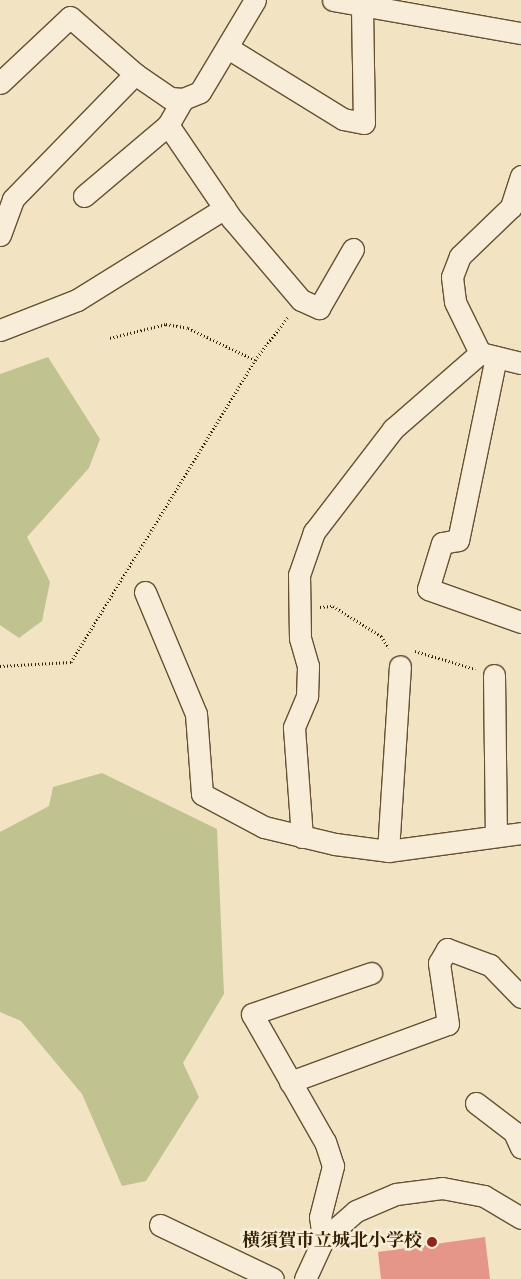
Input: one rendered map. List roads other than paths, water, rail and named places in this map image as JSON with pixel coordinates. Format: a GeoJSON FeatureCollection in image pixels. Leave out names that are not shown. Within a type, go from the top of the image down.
{"type":"FeatureCollection","features":[{"type":"Feature","properties":{"kind":"street"},"geometry":{"type":"LineString","coordinates":[[0,83],[67,8],[135,74],[170,98],[183,99],[200,92],[255,0]]}},
{"type":"Feature","properties":{"kind":"street"},"geometry":{"type":"LineString","coordinates":[[333,0],[521,34]]}},
{"type":"Feature","properties":{"kind":"street"},"geometry":{"type":"LineString","coordinates":[[228,48],[343,119],[364,123],[362,4]]}},
{"type":"Feature","properties":{"kind":"street"},"geometry":{"type":"LineString","coordinates":[[0,235],[13,199],[135,74]]}},
{"type":"Feature","properties":{"kind":"street"},"geometry":{"type":"LineString","coordinates":[[84,196],[168,125],[183,99]]}},
{"type":"Feature","properties":{"kind":"street"},"geometry":{"type":"LineString","coordinates":[[168,125],[225,208],[301,300],[318,308],[353,249]]}},
{"type":"Feature","properties":{"kind":"street"},"geometry":{"type":"LineString","coordinates":[[521,176],[511,207],[460,256],[452,276],[455,302],[488,355],[458,540],[442,543],[428,589],[521,622]]}},
{"type":"Feature","properties":{"kind":"street"},"geometry":{"type":"LineString","coordinates":[[0,330],[77,300],[225,208]]}},
{"type":"Feature","properties":{"kind":"street"},"geometry":{"type":"LineString","coordinates":[[488,355],[521,363]]}},
{"type":"Feature","properties":{"kind":"street"},"geometry":{"type":"LineString","coordinates":[[302,837],[294,727],[307,696],[308,666],[300,638],[299,576],[314,532],[393,428],[488,355]]}},
{"type":"Feature","properties":{"kind":"street"},"geometry":{"type":"LineString","coordinates":[[145,592],[196,714],[202,794],[264,827],[302,837],[388,851],[496,834],[521,834]]}},
{"type":"Feature","properties":{"kind":"street"},"geometry":{"type":"LineString","coordinates":[[388,851],[400,666]]}},
{"type":"Feature","properties":{"kind":"street"},"geometry":{"type":"LineString","coordinates":[[494,675],[496,834]]}},
{"type":"Feature","properties":{"kind":"street"},"geometry":{"type":"LineString","coordinates":[[290,1082],[448,1024],[439,963],[447,949],[490,966],[521,997]]}},
{"type":"Feature","properties":{"kind":"street"},"geometry":{"type":"LineString","coordinates":[[323,1240],[320,1217],[333,1166],[325,1142],[252,1014],[371,972]]}},
{"type":"Feature","properties":{"kind":"street"},"geometry":{"type":"LineString","coordinates":[[476,1104],[514,1132],[521,1148]]}},
{"type":"Feature","properties":{"kind":"street"},"geometry":{"type":"LineString","coordinates":[[305,1279],[323,1240],[356,1212],[396,1194],[442,1188],[484,1196],[521,1218]]}},
{"type":"Feature","properties":{"kind":"street"},"geometry":{"type":"LineString","coordinates":[[160,1225],[273,1279]]}},
{"type":"Feature","properties":{"kind":"place","name":"横須賀市立城北小学校"},"geometry":{"type":"Point","coordinates":[432,1242]}}]}
